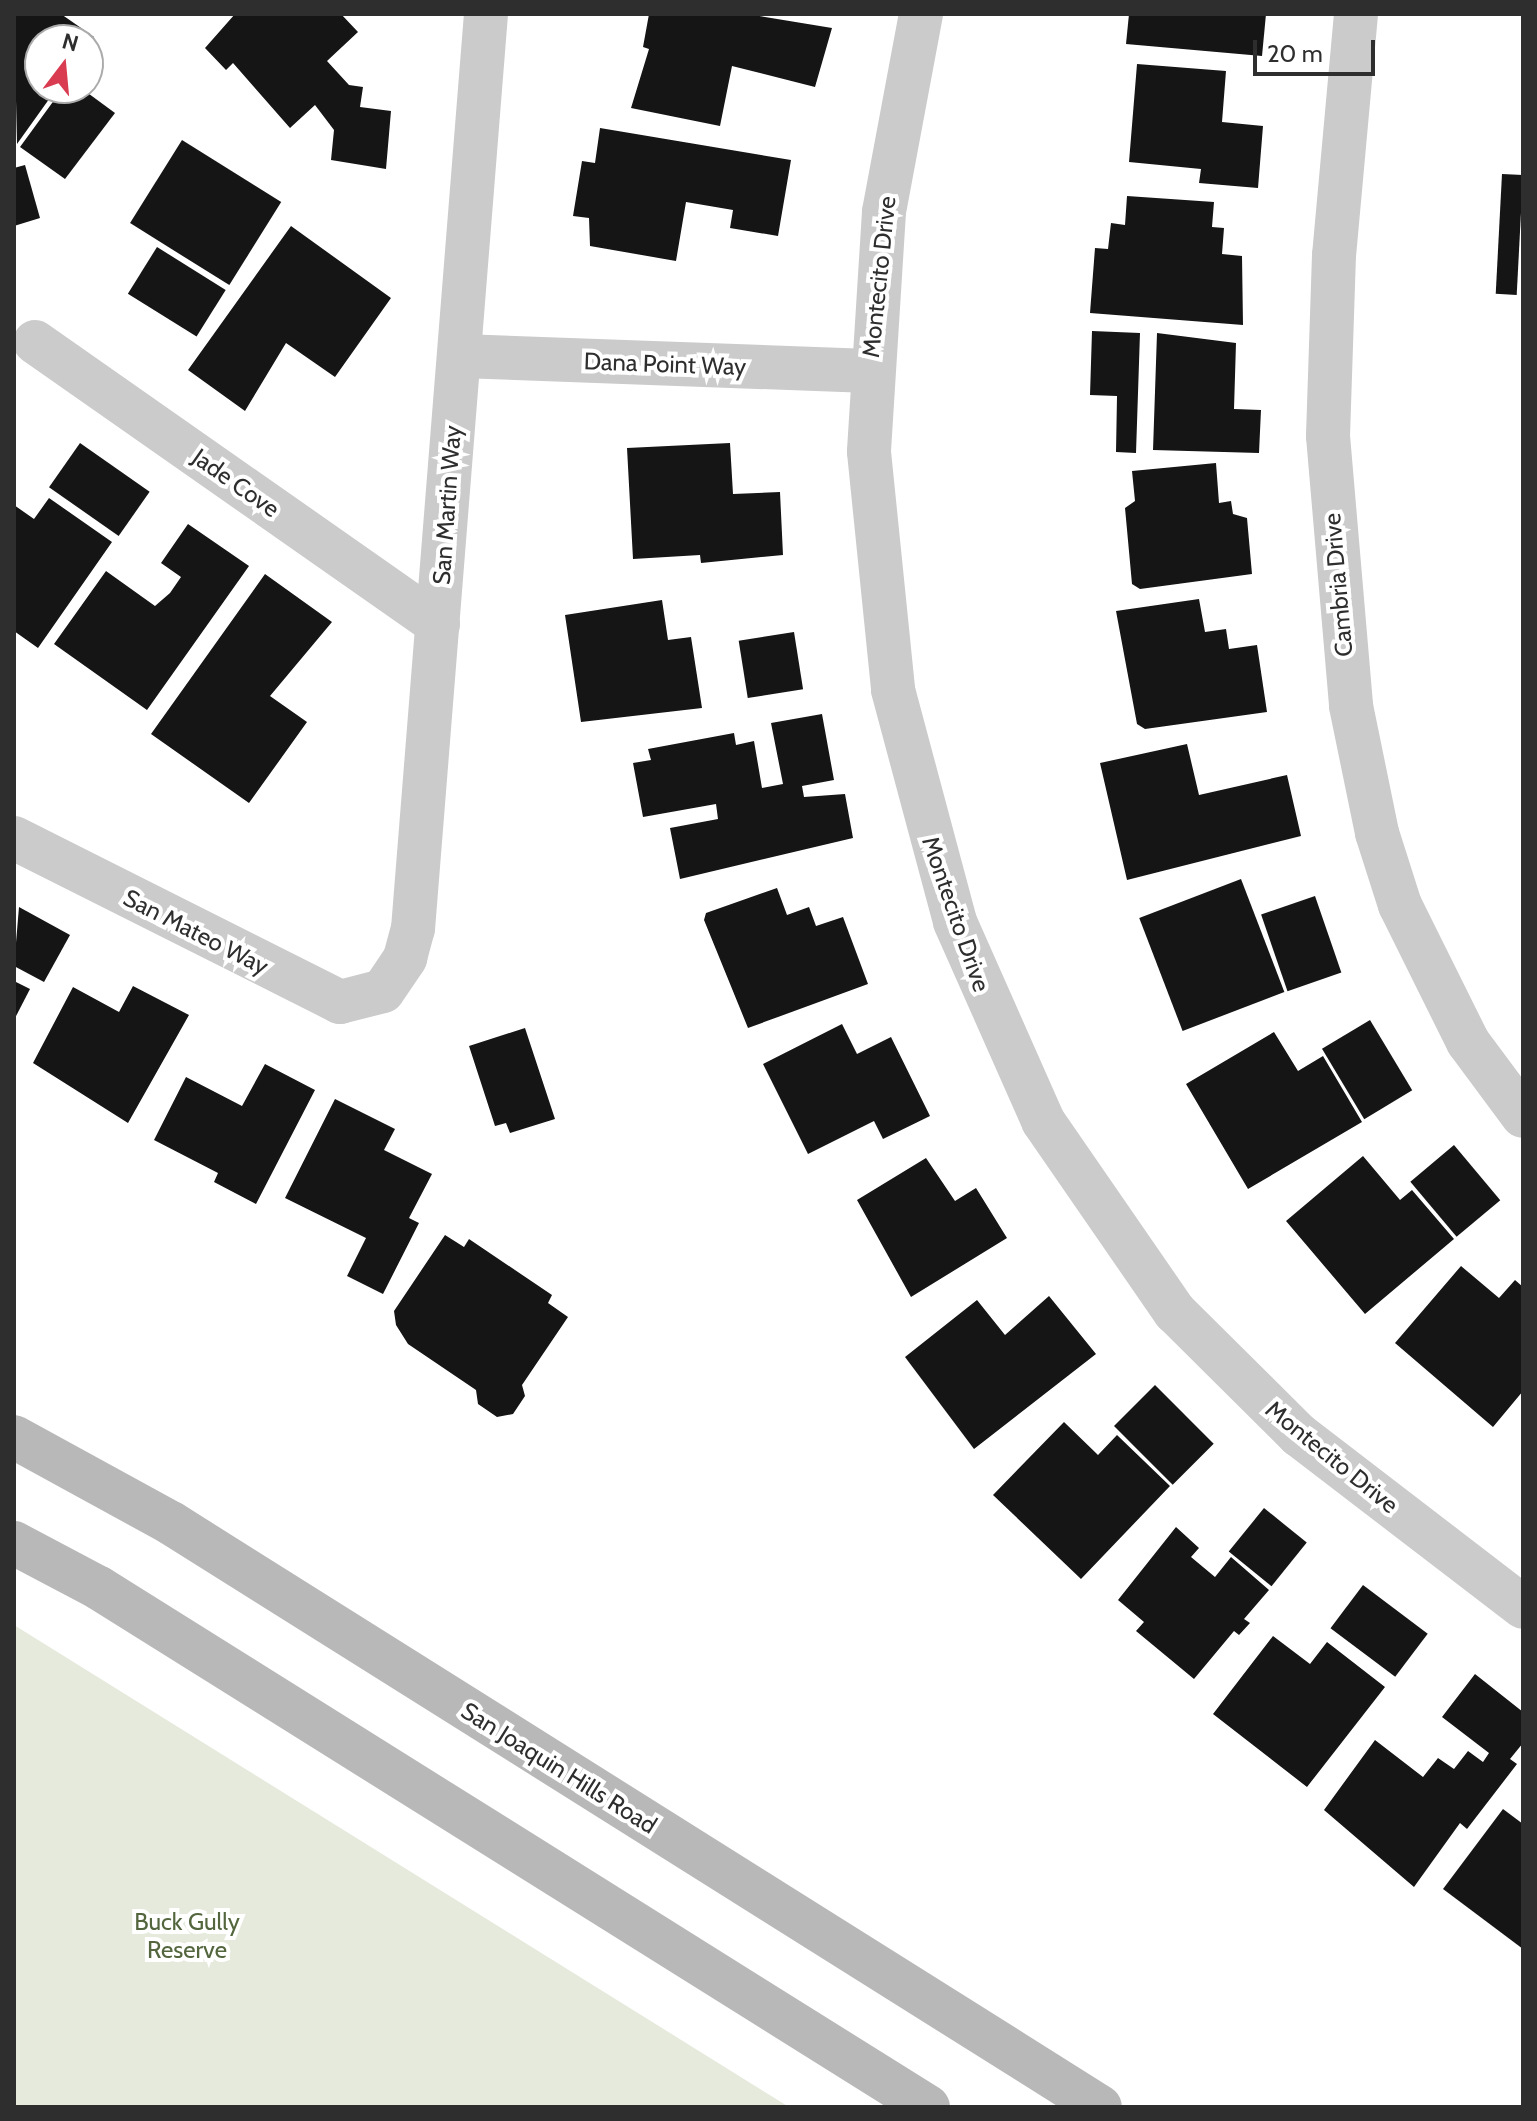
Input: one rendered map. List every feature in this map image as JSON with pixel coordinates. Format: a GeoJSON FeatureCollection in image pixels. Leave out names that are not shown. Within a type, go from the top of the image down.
{"type":"FeatureCollection","features":[{"type":"Feature","properties":{"kind":"main road","name":"San Joaquin Hills Road"},"geometry":{"type":"LineString","coordinates":[[14,1437],[171,1523],[1100,2107]]}},
{"type":"Feature","properties":{"kind":"main road"},"geometry":{"type":"LineString","coordinates":[[14,1543],[113,1596],[928,2107]]}},
{"type":"Feature","properties":{"kind":"street","name":"San Martin Way"},"geometry":{"type":"LineString","coordinates":[[383,991],[405,958],[413,929],[486,14]]}},
{"type":"Feature","properties":{"kind":"street","name":"Montecito Drive"},"geometry":{"type":"LineString","coordinates":[[921,14],[884,212],[870,371],[879,598],[909,768],[961,937],[1043,1121],[1139,1267],[1214,1355],[1299,1435],[1523,1607]]}},
{"type":"Feature","properties":{"kind":"street","name":"Cambria Drive"},"geometry":{"type":"LineString","coordinates":[[1356,14],[1334,255],[1328,436],[1351,706],[1377,833],[1400,905],[1468,1042],[1523,1116]]}},
{"type":"Feature","properties":{"kind":"street","name":"Jade Cove"},"geometry":{"type":"LineString","coordinates":[[35,342],[438,624]]}},
{"type":"Feature","properties":{"kind":"street","name":"Dana Point Way"},"geometry":{"type":"LineString","coordinates":[[461,356],[870,371]]}},
{"type":"Feature","properties":{"kind":"street","name":"San Mateo Way"},"geometry":{"type":"LineString","coordinates":[[14,838],[303,987],[340,1002],[383,991]]}},
{"type":"Feature","properties":{"kind":"green space","name":"Buck Gully Reserve"},"geometry":{"type":"Polygon","coordinates":[[[14,1625],[789,2107],[14,2107],[14,1625]]]}},
{"type":"Feature","properties":{"kind":"building"},"geometry":{"type":"Polygon","coordinates":[[[14,14],[61,14],[75,24],[24,24],[24,104],[46,104],[17,144],[14,14]]]}},
{"type":"Feature","properties":{"kind":"building"},"geometry":{"type":"Polygon","coordinates":[[[235,14],[341,14],[358,32],[327,61],[349,85],[363,87],[360,107],[391,111],[386,169],[331,160],[334,130],[315,105],[290,128],[233,63],[226,70],[205,48],[235,14]]]}},
{"type":"Feature","properties":{"kind":"building"},"geometry":{"type":"Polygon","coordinates":[[[649,14],[747,14],[832,28],[815,87],[732,66],[720,126],[631,108],[649,49],[643,47],[649,14]]]}},
{"type":"Feature","properties":{"kind":"building"},"geometry":{"type":"Polygon","coordinates":[[[1129,14],[1266,14],[1262,56],[1126,44],[1129,14]]]}},
{"type":"Feature","properties":{"kind":"building"},"geometry":{"type":"Polygon","coordinates":[[[1137,64],[1226,71],[1222,122],[1263,126],[1258,188],[1199,183],[1201,169],[1129,162],[1137,64]]]}},
{"type":"Feature","properties":{"kind":"building"},"geometry":{"type":"Polygon","coordinates":[[[51,104],[103,104],[115,113],[65,179],[20,147],[51,104]]]}},
{"type":"Feature","properties":{"kind":"building"},"geometry":{"type":"Polygon","coordinates":[[[600,128],[791,160],[778,236],[730,228],[733,210],[686,202],[676,261],[590,246],[589,218],[573,216],[582,161],[595,163],[600,128]]]}},
{"type":"Feature","properties":{"kind":"building"},"geometry":{"type":"Polygon","coordinates":[[[182,140],[281,202],[229,285],[130,223],[182,140]]]}},
{"type":"Feature","properties":{"kind":"building"},"geometry":{"type":"Polygon","coordinates":[[[25,165],[40,218],[14,226],[14,168],[25,165]]]}},
{"type":"Feature","properties":{"kind":"building"},"geometry":{"type":"Polygon","coordinates":[[[1502,174],[1523,175],[1517,295],[1496,294],[1502,174]]]}},
{"type":"Feature","properties":{"kind":"building"},"geometry":{"type":"Polygon","coordinates":[[[1127,196],[1214,202],[1212,227],[1224,228],[1222,254],[1242,256],[1243,325],[1090,313],[1095,248],[1108,249],[1111,223],[1125,225],[1127,196]]]}},
{"type":"Feature","properties":{"kind":"building"},"geometry":{"type":"Polygon","coordinates":[[[291,226],[391,298],[335,377],[286,343],[245,411],[188,370],[291,226]]]}},
{"type":"Feature","properties":{"kind":"building"},"geometry":{"type":"Polygon","coordinates":[[[157,247],[226,290],[197,337],[128,294],[157,247]]]}},
{"type":"Feature","properties":{"kind":"building"},"geometry":{"type":"Polygon","coordinates":[[[1092,331],[1140,333],[1136,453],[1116,452],[1117,396],[1090,395],[1092,331]]]}},
{"type":"Feature","properties":{"kind":"building"},"geometry":{"type":"Polygon","coordinates":[[[1157,333],[1236,343],[1234,409],[1261,410],[1259,453],[1153,450],[1157,333]]]}},
{"type":"Feature","properties":{"kind":"building"},"geometry":{"type":"Polygon","coordinates":[[[80,443],[150,492],[119,536],[49,487],[80,443]]]}},
{"type":"Feature","properties":{"kind":"building"},"geometry":{"type":"Polygon","coordinates":[[[730,443],[733,494],[780,492],[783,555],[701,563],[700,555],[633,559],[627,448],[730,443]]]}},
{"type":"Feature","properties":{"kind":"building"},"geometry":{"type":"Polygon","coordinates":[[[1216,463],[1219,503],[1231,501],[1233,514],[1247,518],[1252,574],[1140,589],[1132,584],[1125,508],[1135,501],[1132,471],[1216,463]]]}},
{"type":"Feature","properties":{"kind":"building"},"geometry":{"type":"Polygon","coordinates":[[[49,498],[112,542],[38,648],[14,631],[14,505],[34,519],[49,498]]]}},
{"type":"Feature","properties":{"kind":"building"},"geometry":{"type":"Polygon","coordinates":[[[188,524],[249,566],[147,710],[54,644],[106,571],[155,606],[170,593],[181,577],[161,563],[188,524]]]}},
{"type":"Feature","properties":{"kind":"building"},"geometry":{"type":"Polygon","coordinates":[[[265,574],[332,622],[270,696],[307,722],[249,803],[151,734],[265,574]]]}},
{"type":"Feature","properties":{"kind":"building"},"geometry":{"type":"Polygon","coordinates":[[[1199,599],[1205,632],[1226,629],[1229,649],[1257,645],[1267,712],[1145,729],[1137,724],[1116,611],[1199,599]]]}},
{"type":"Feature","properties":{"kind":"building"},"geometry":{"type":"Polygon","coordinates":[[[662,600],[668,640],[691,637],[702,708],[581,722],[565,615],[662,600]]]}},
{"type":"Feature","properties":{"kind":"building"},"geometry":{"type":"Polygon","coordinates":[[[794,632],[803,689],[748,698],[739,641],[794,632]]]}},
{"type":"Feature","properties":{"kind":"building"},"geometry":{"type":"Polygon","coordinates":[[[822,714],[834,780],[802,786],[804,797],[845,794],[853,838],[680,879],[670,828],[718,819],[716,804],[643,817],[633,763],[651,760],[648,749],[734,733],[736,745],[754,741],[762,788],[783,784],[771,723],[822,714]]]}},
{"type":"Feature","properties":{"kind":"building"},"geometry":{"type":"Polygon","coordinates":[[[1187,744],[1199,795],[1287,775],[1301,836],[1127,880],[1100,763],[1187,744]]]}},
{"type":"Feature","properties":{"kind":"building"},"geometry":{"type":"Polygon","coordinates":[[[1241,879],[1284,992],[1183,1031],[1139,918],[1241,879]]]}},
{"type":"Feature","properties":{"kind":"building"},"geometry":{"type":"Polygon","coordinates":[[[777,888],[787,915],[809,907],[816,926],[843,917],[868,984],[748,1028],[704,920],[706,913],[777,888]]]}},
{"type":"Feature","properties":{"kind":"building"},"geometry":{"type":"Polygon","coordinates":[[[1315,896],[1341,973],[1287,991],[1261,915],[1315,896]]]}},
{"type":"Feature","properties":{"kind":"building"},"geometry":{"type":"Polygon","coordinates":[[[19,907],[70,935],[44,982],[14,966],[19,907]]]}},
{"type":"Feature","properties":{"kind":"building"},"geometry":{"type":"Polygon","coordinates":[[[14,981],[30,989],[14,1020],[14,981]]]}},
{"type":"Feature","properties":{"kind":"building"},"geometry":{"type":"Polygon","coordinates":[[[133,986],[189,1015],[128,1123],[33,1063],[73,987],[119,1012],[133,986]]]}},
{"type":"Feature","properties":{"kind":"building"},"geometry":{"type":"Polygon","coordinates":[[[1370,1020],[1412,1090],[1364,1119],[1322,1049],[1370,1020]]]}},
{"type":"Feature","properties":{"kind":"building"},"geometry":{"type":"Polygon","coordinates":[[[842,1024],[857,1054],[891,1037],[930,1116],[883,1139],[874,1121],[808,1154],[763,1064],[842,1024]]]}},
{"type":"Feature","properties":{"kind":"building"},"geometry":{"type":"Polygon","coordinates":[[[525,1028],[555,1119],[510,1133],[506,1123],[495,1126],[469,1046],[525,1028]]]}},
{"type":"Feature","properties":{"kind":"building"},"geometry":{"type":"Polygon","coordinates":[[[1274,1032],[1298,1071],[1323,1056],[1362,1122],[1248,1189],[1186,1084],[1274,1032]]]}},
{"type":"Feature","properties":{"kind":"building"},"geometry":{"type":"Polygon","coordinates":[[[265,1064],[315,1090],[256,1204],[214,1182],[218,1173],[154,1140],[186,1077],[242,1106],[265,1064]]]}},
{"type":"Feature","properties":{"kind":"building"},"geometry":{"type":"Polygon","coordinates":[[[335,1099],[395,1129],[384,1150],[432,1174],[409,1218],[419,1223],[383,1294],[347,1276],[366,1238],[285,1198],[335,1099]]]}},
{"type":"Feature","properties":{"kind":"building"},"geometry":{"type":"Polygon","coordinates":[[[1454,1145],[1500,1200],[1457,1237],[1410,1182],[1454,1145]]]}},
{"type":"Feature","properties":{"kind":"building"},"geometry":{"type":"Polygon","coordinates":[[[1363,1156],[1400,1200],[1412,1190],[1454,1239],[1365,1314],[1286,1221],[1363,1156]]]}},
{"type":"Feature","properties":{"kind":"building"},"geometry":{"type":"Polygon","coordinates":[[[926,1158],[955,1201],[976,1188],[1007,1238],[911,1297],[857,1200],[926,1158]]]}},
{"type":"Feature","properties":{"kind":"building"},"geometry":{"type":"Polygon","coordinates":[[[445,1235],[464,1247],[469,1239],[552,1295],[548,1303],[568,1317],[522,1385],[525,1396],[513,1414],[497,1417],[478,1404],[476,1390],[408,1344],[396,1325],[394,1311],[445,1235]]]}},
{"type":"Feature","properties":{"kind":"building"},"geometry":{"type":"Polygon","coordinates":[[[1461,1266],[1499,1298],[1515,1280],[1523,1287],[1523,1391],[1493,1427],[1395,1343],[1461,1266]]]}},
{"type":"Feature","properties":{"kind":"building"},"geometry":{"type":"Polygon","coordinates":[[[1049,1296],[1096,1354],[974,1449],[905,1357],[977,1300],[1005,1335],[1049,1296]]]}},
{"type":"Feature","properties":{"kind":"building"},"geometry":{"type":"Polygon","coordinates":[[[1155,1385],[1214,1444],[1173,1485],[1114,1426],[1155,1385]]]}},
{"type":"Feature","properties":{"kind":"building"},"geometry":{"type":"Polygon","coordinates":[[[1064,1422],[1098,1455],[1117,1435],[1170,1486],[1081,1579],[993,1495],[1064,1422]]]}},
{"type":"Feature","properties":{"kind":"building"},"geometry":{"type":"Polygon","coordinates":[[[1264,1508],[1307,1543],[1272,1586],[1229,1552],[1264,1508]]]}},
{"type":"Feature","properties":{"kind":"building"},"geometry":{"type":"Polygon","coordinates":[[[1176,1527],[1199,1548],[1191,1557],[1215,1577],[1231,1557],[1269,1590],[1244,1619],[1250,1623],[1239,1635],[1234,1631],[1194,1679],[1136,1631],[1144,1622],[1118,1600],[1176,1527]]]}},
{"type":"Feature","properties":{"kind":"building"},"geometry":{"type":"Polygon","coordinates":[[[1363,1585],[1428,1634],[1395,1677],[1331,1628],[1363,1585]]]}},
{"type":"Feature","properties":{"kind":"building"},"geometry":{"type":"Polygon","coordinates":[[[1273,1636],[1310,1664],[1327,1642],[1385,1687],[1307,1787],[1213,1714],[1273,1636]]]}},
{"type":"Feature","properties":{"kind":"building"},"geometry":{"type":"Polygon","coordinates":[[[1475,1674],[1523,1712],[1523,1743],[1510,1759],[1517,1764],[1467,1829],[1460,1823],[1414,1887],[1324,1810],[1375,1740],[1423,1777],[1438,1758],[1454,1769],[1468,1751],[1483,1762],[1489,1753],[1442,1717],[1475,1674]]]}},
{"type":"Feature","properties":{"kind":"building"},"geometry":{"type":"Polygon","coordinates":[[[1503,1809],[1523,1824],[1523,1949],[1443,1889],[1503,1809]]]}}]}
